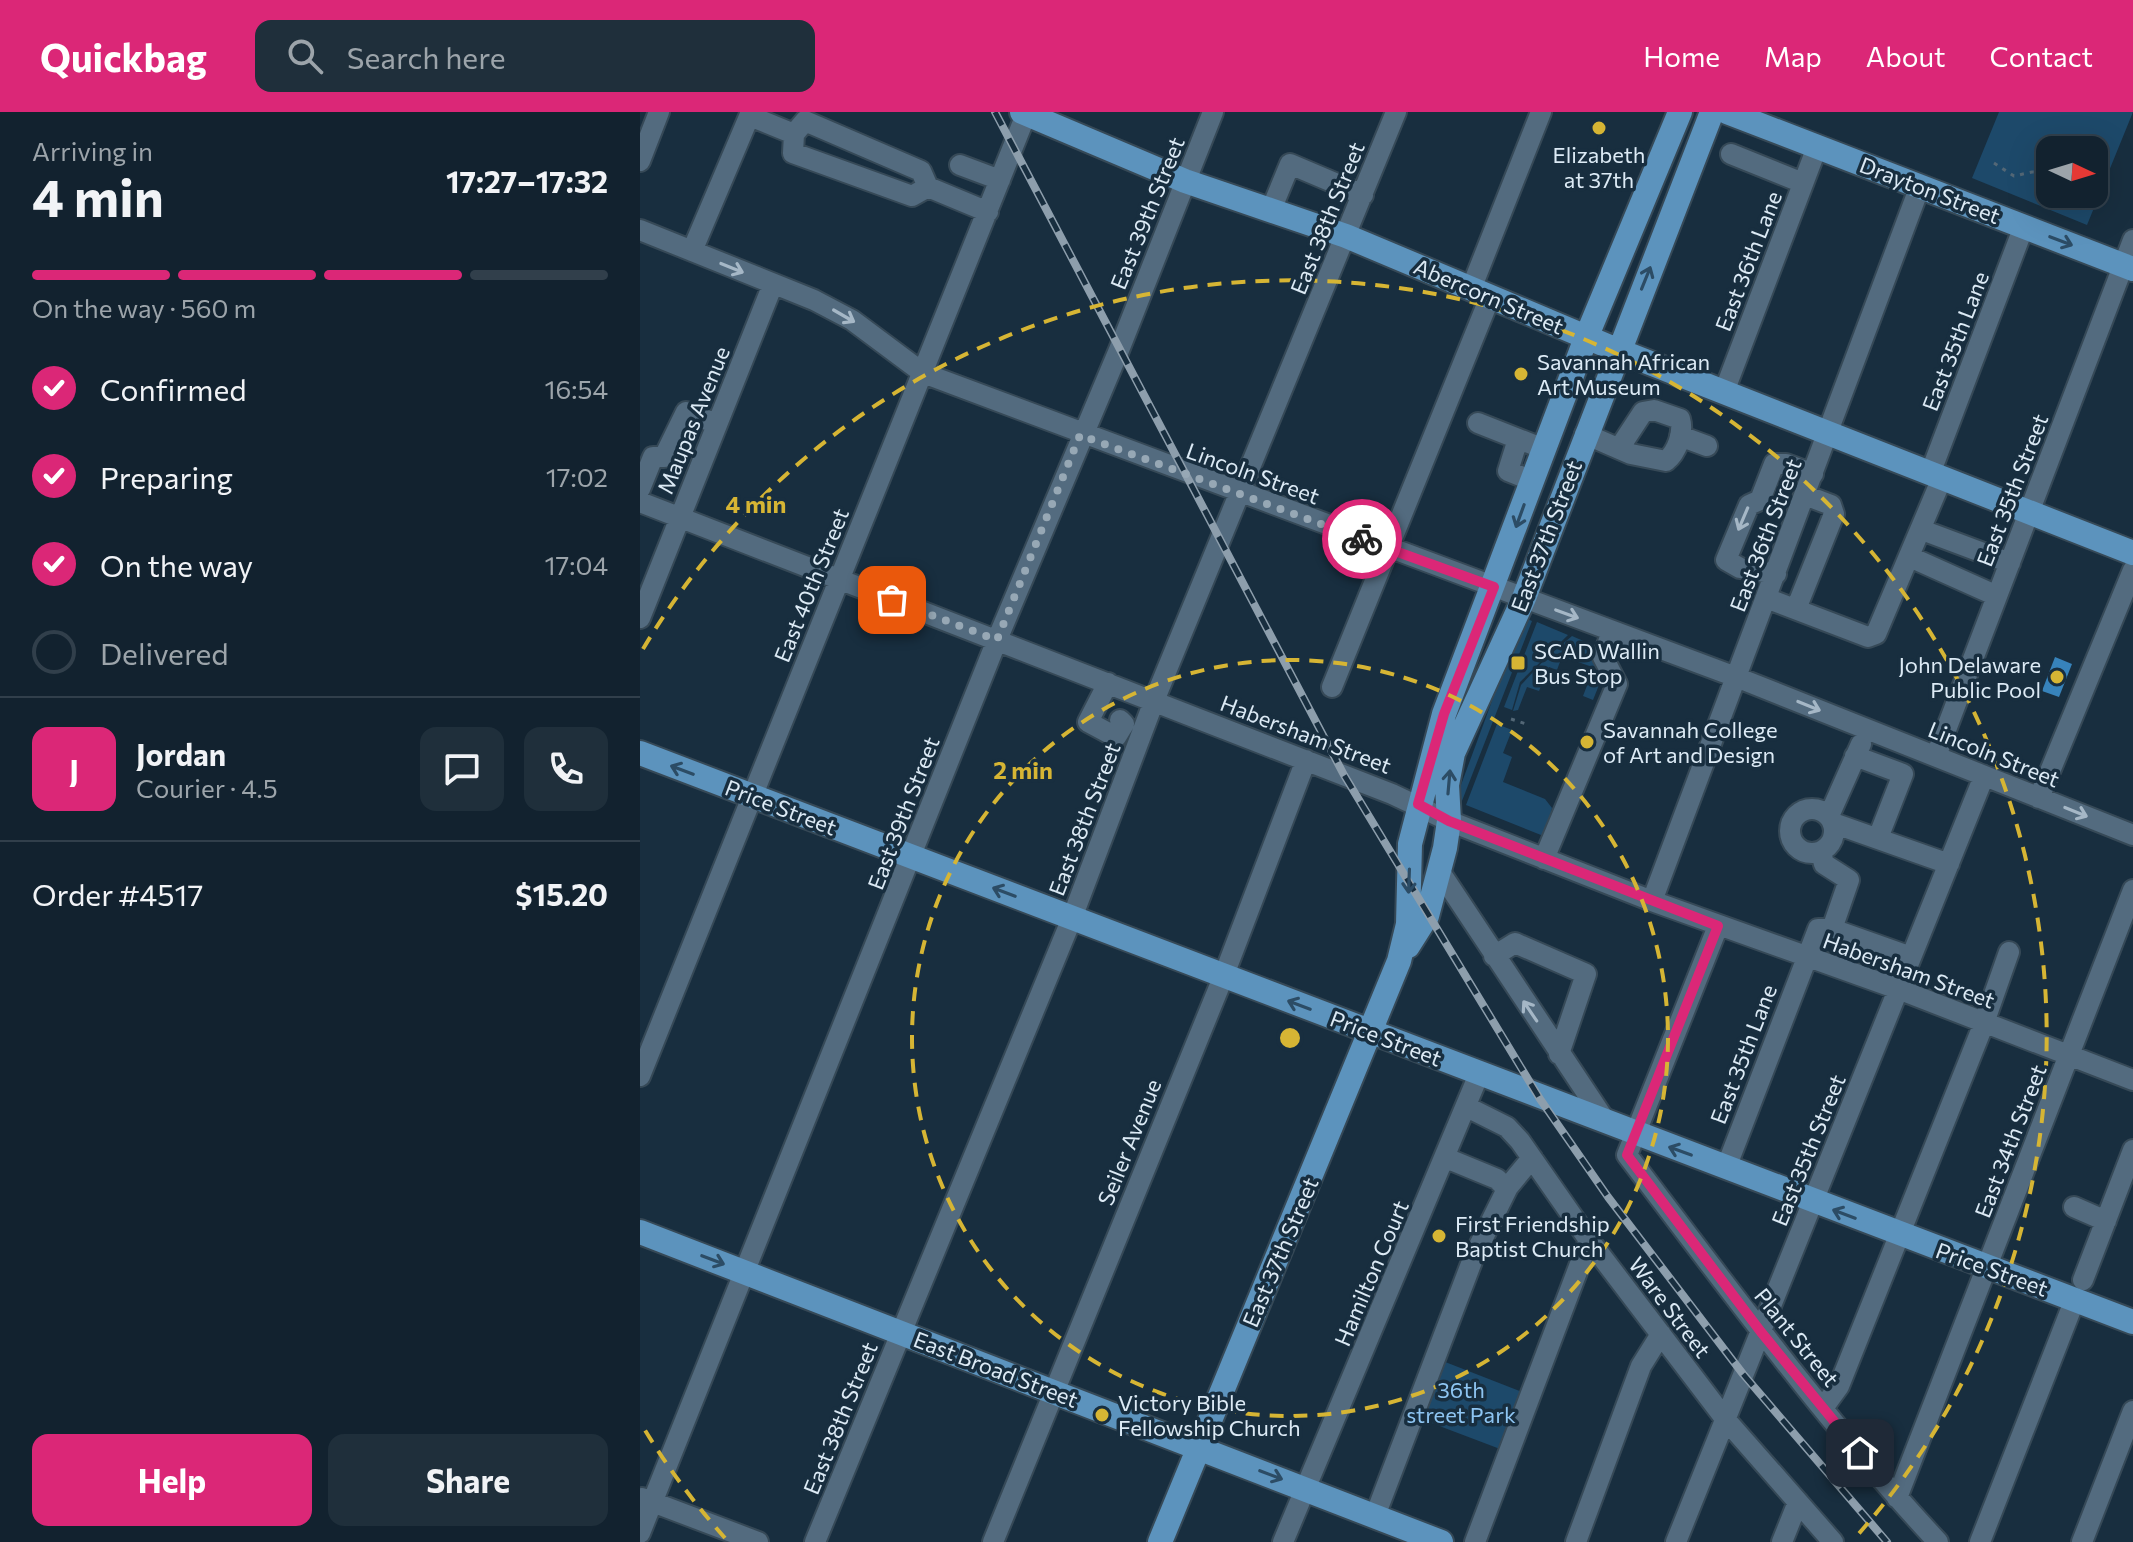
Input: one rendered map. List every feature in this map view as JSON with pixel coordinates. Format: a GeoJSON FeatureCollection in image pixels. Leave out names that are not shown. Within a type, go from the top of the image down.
{"type":"FeatureCollection","features":[{"type":"Feature","properties":{"kind":"main road","name":"East 37th Street"},"geometry":{"type":"LineString","coordinates":[[1160,1542],[1372,1033],[1399,961],[1408,924],[1410,844],[1444,714],[1586,338],[1680,112]]}},
{"type":"Feature","properties":{"kind":"main road","name":"East 37th Street"},"geometry":{"type":"LineString","coordinates":[[1399,961],[1427,916],[1440,872],[1449,821],[1447,785],[1453,753],[1524,598],[1617,350],[1712,112]]}},
{"type":"Feature","properties":{"kind":"main road","name":"Drayton Street"},"geometry":{"type":"LineString","coordinates":[[1727,112],[2128,267]]}},
{"type":"Feature","properties":{"kind":"main road","name":"Abercorn Street"},"geometry":{"type":"LineString","coordinates":[[1025,113],[1185,181],[1346,236],[1586,338],[2133,553]]}},
{"type":"Feature","properties":{"kind":"main road","name":"Price Street"},"geometry":{"type":"LineString","coordinates":[[640,753],[1606,1122],[1630,1145],[1726,1168],[1987,1268],[2079,1290],[2133,1322]]}},
{"type":"Feature","properties":{"kind":"main road","name":"East Broad Street"},"geometry":{"type":"LineString","coordinates":[[640,1232],[1441,1542]]}},
{"type":"Feature","properties":{"kind":"street"},"geometry":{"type":"LineString","coordinates":[[640,161],[659,112]]}},
{"type":"Feature","properties":{"kind":"street","name":"East 39th Street"},"geometry":{"type":"LineString","coordinates":[[640,1533],[646,1500],[746,1273],[997,640],[1080,435],[1119,350],[1213,112]]}},
{"type":"Feature","properties":{"kind":"street","name":"East 38th Street"},"geometry":{"type":"LineString","coordinates":[[815,1542],[1072,918],[1117,713],[1154,701],[1396,112]]}},
{"type":"Feature","properties":{"kind":"street"},"geometry":{"type":"LineString","coordinates":[[1332,687],[1390,548],[1541,112]]}},
{"type":"Feature","properties":{"kind":"street","name":"East 40th Street"},"geometry":{"type":"LineString","coordinates":[[640,1076],[1025,113]]}},
{"type":"Feature","properties":{"kind":"street"},"geometry":{"type":"LineString","coordinates":[[692,251],[751,114],[794,134]]}},
{"type":"Feature","properties":{"kind":"street"},"geometry":{"type":"LineString","coordinates":[[928,187],[912,196],[793,153],[794,134],[805,121],[921,171],[928,187],[988,212]]}},
{"type":"Feature","properties":{"kind":"street","name":"East 36th Lane"},"geometry":{"type":"LineString","coordinates":[[1724,392],[1817,147]]}},
{"type":"Feature","properties":{"kind":"street"},"geometry":{"type":"LineString","coordinates":[[1731,154],[1803,183]]}},
{"type":"Feature","properties":{"kind":"street"},"geometry":{"type":"LineString","coordinates":[[1271,210],[1290,164],[1363,195]]}},
{"type":"Feature","properties":{"kind":"street"},"geometry":{"type":"LineString","coordinates":[[960,165],[1000,180]]}},
{"type":"Feature","properties":{"kind":"street","name":"East 36th Street"},"geometry":{"type":"LineString","coordinates":[[1652,901],[1920,186]]}},
{"type":"Feature","properties":{"kind":"street","name":"East 35th Lane"},"geometry":{"type":"LineString","coordinates":[[1796,609],[1868,637],[1876,634],[1922,530],[1936,476],[2024,226]]}},
{"type":"Feature","properties":{"kind":"street","name":"Lincoln Street"},"geometry":{"type":"LineString","coordinates":[[640,230],[852,320],[923,373],[1080,435],[1736,677],[2133,835]]}},
{"type":"Feature","properties":{"kind":"street","name":"East 35th Street"},"geometry":{"type":"LineString","coordinates":[[1936,756],[2029,512],[2128,267],[2133,240]]}},
{"type":"Feature","properties":{"kind":"street","name":"Maupas Avenue"},"geometry":{"type":"LineString","coordinates":[[642,606],[773,284]]}},
{"type":"Feature","properties":{"kind":"street"},"geometry":{"type":"LineString","coordinates":[[640,489],[653,457],[664,457],[686,412],[717,424]]}},
{"type":"Feature","properties":{"kind":"street"},"geometry":{"type":"LineString","coordinates":[[1585,434],[1645,458],[1666,461],[1676,449],[1682,427],[1674,414],[1643,412],[1620,447]]}},
{"type":"Feature","properties":{"kind":"street"},"geometry":{"type":"LineString","coordinates":[[1478,423],[1544,449]]}},
{"type":"Feature","properties":{"kind":"street"},"geometry":{"type":"LineString","coordinates":[[1680,436],[1707,446]]}},
{"type":"Feature","properties":{"kind":"street"},"geometry":{"type":"LineString","coordinates":[[1518,439],[1508,471],[1533,481]]}},
{"type":"Feature","properties":{"kind":"street"},"geometry":{"type":"LineString","coordinates":[[1776,574],[1740,568],[1726,560],[1749,505],[1760,500],[1774,464],[1786,464],[1813,474]]}},
{"type":"Feature","properties":{"kind":"street"},"geometry":{"type":"LineString","coordinates":[[1766,598],[1796,609],[1834,514],[1831,505],[1805,495]]}},
{"type":"Feature","properties":{"kind":"street","name":"Habersham Street"},"geometry":{"type":"LineString","coordinates":[[640,502],[997,640],[1117,713],[1154,701],[1418,804],[1449,821],[1652,901],[1898,989],[2133,1080]]}},
{"type":"Feature","properties":{"kind":"street"},"geometry":{"type":"LineString","coordinates":[[1922,530],[2010,563]]}},
{"type":"Feature","properties":{"kind":"street"},"geometry":{"type":"LineString","coordinates":[[1910,557],[1997,596]]}},
{"type":"Feature","properties":{"kind":"street"},"geometry":{"type":"LineString","coordinates":[[2039,798],[2133,570]]}},
{"type":"Feature","properties":{"kind":"street"},"geometry":{"type":"LineString","coordinates":[[1544,859],[1617,684],[1603,657],[1612,631]]}},
{"type":"Feature","properties":{"kind":"street"},"geometry":{"type":"LineString","coordinates":[[1867,729],[1831,820],[1831,843],[1821,852],[1807,853],[1795,845],[1791,824],[1808,809],[1831,820],[1949,864]]}},
{"type":"Feature","properties":{"kind":"street"},"geometry":{"type":"LineString","coordinates":[[1855,756],[1903,774],[1878,838]]}},
{"type":"Feature","properties":{"kind":"street","name":"Seiler Avenue"},"geometry":{"type":"LineString","coordinates":[[993,1542],[1224,975],[1306,760]]}},
{"type":"Feature","properties":{"kind":"street","name":"East 35th Street"},"geometry":{"type":"LineString","coordinates":[[1676,1542],[1984,776]]}},
{"type":"Feature","properties":{"kind":"street"},"geometry":{"type":"LineString","coordinates":[[1821,852],[1824,864],[1849,880],[1832,929],[1911,957]]}},
{"type":"Feature","properties":{"kind":"street"},"geometry":{"type":"LineString","coordinates":[[1440,872],[1606,1122]]}},
{"type":"Feature","properties":{"kind":"street","name":"East 34th Street"},"geometry":{"type":"LineString","coordinates":[[1897,1498],[2133,890]]}},
{"type":"Feature","properties":{"kind":"street"},"geometry":{"type":"LineString","coordinates":[[1630,1145],[1718,926]]}},
{"type":"Feature","properties":{"kind":"street","name":"East 35th Lane"},"geometry":{"type":"LineString","coordinates":[[1726,1168],[1818,929],[1832,929]]}},
{"type":"Feature","properties":{"kind":"street"},"geometry":{"type":"LineString","coordinates":[[1494,956],[1515,943],[1586,974],[1559,1054]]}},
{"type":"Feature","properties":{"kind":"street"},"geometry":{"type":"LineString","coordinates":[[1823,1408],[1839,1386],[1984,1023],[2009,952]]}},
{"type":"Feature","properties":{"kind":"street","name":"Hamilton Court"},"geometry":{"type":"LineString","coordinates":[[1283,1542],[1479,1074]]}},
{"type":"Feature","properties":{"kind":"street","name":"Ware Street"},"geometry":{"type":"LineString","coordinates":[[1467,1107],[1507,1127],[1726,1420],[1833,1542]]}},
{"type":"Feature","properties":{"kind":"street","name":"Plant Street"},"geometry":{"type":"LineString","coordinates":[[1630,1145],[1761,1332],[1897,1498],[1938,1542]]}},
{"type":"Feature","properties":{"kind":"street"},"geometry":{"type":"LineString","coordinates":[[1980,1542],[2133,1150]]}},
{"type":"Feature","properties":{"kind":"street"},"geometry":{"type":"LineString","coordinates":[[1446,1158],[1497,1179],[1507,1189]]}},
{"type":"Feature","properties":{"kind":"street"},"geometry":{"type":"LineString","coordinates":[[1375,1516],[1474,1256],[1507,1189],[1532,1158]]}},
{"type":"Feature","properties":{"kind":"street"},"geometry":{"type":"LineString","coordinates":[[2074,1207],[2106,1221]]}},
{"type":"Feature","properties":{"kind":"street"},"geometry":{"type":"LineString","coordinates":[[1475,1542],[1589,1240]]}},
{"type":"Feature","properties":{"kind":"street"},"geometry":{"type":"LineString","coordinates":[[1576,1542],[1641,1366],[1661,1334]]}},
{"type":"Feature","properties":{"kind":"street"},"geometry":{"type":"LineString","coordinates":[[2082,1542],[2133,1411]]}},
{"type":"Feature","properties":{"kind":"street"},"geometry":{"type":"LineString","coordinates":[[646,1500],[758,1542]]}},
{"type":"Feature","properties":{"kind":"street"},"geometry":{"type":"LineString","coordinates":[[1782,1542],[1798,1502]]}},
{"type":"Feature","properties":{"kind":"path"},"geometry":{"type":"LineString","coordinates":[[1994,163],[2014,176],[2036,174]]}},
{"type":"Feature","properties":{"kind":"path"},"geometry":{"type":"LineString","coordinates":[[1511,719],[1526,724]]}},
{"type":"Feature","properties":{"kind":"green space"},"geometry":{"type":"Polygon","coordinates":[[[1999,112],[2133,112],[2108,173],[2108,136],[2036,136],[2036,204],[1972,178],[1999,112]]]}},
{"type":"Feature","properties":{"kind":"green space"},"geometry":{"type":"Polygon","coordinates":[[[2045,208],[2094,208],[2087,225],[2045,208]]]}},
{"type":"Feature","properties":{"kind":"green space"},"geometry":{"type":"Polygon","coordinates":[[[1523,617],[1532,621],[1460,806],[1458,793],[1523,617]]]}},
{"type":"Feature","properties":{"kind":"green space"},"geometry":{"type":"Polygon","coordinates":[[[1537,622],[1568,635],[1520,682],[1512,710],[1504,707],[1537,622]]]}},
{"type":"Feature","properties":{"kind":"green space"},"geometry":{"type":"Polygon","coordinates":[[[1572,636],[1595,646],[1604,671],[1552,653],[1572,636]]]}},
{"type":"Feature","properties":{"kind":"green space"},"geometry":{"type":"Polygon","coordinates":[[[1549,655],[1561,659],[1557,670],[1549,667],[1539,691],[1527,687],[1518,710],[1513,711],[1521,685],[1549,655]]]}},
{"type":"Feature","properties":{"kind":"green space"},"geometry":{"type":"Polygon","coordinates":[[[1576,670],[1603,675],[1593,700],[1583,696],[1588,683],[1573,676],[1576,670]]]}},
{"type":"Feature","properties":{"kind":"green space"},"geometry":{"type":"Polygon","coordinates":[[[1497,724],[1512,730],[1503,753],[1512,757],[1503,782],[1545,799],[1552,808],[1546,837],[1466,805],[1497,724]]]}},
{"type":"Feature","properties":{"kind":"green space","name":"36th street Park"},"geometry":{"type":"Polygon","coordinates":[[[1435,1358],[1530,1395],[1508,1452],[1413,1416],[1435,1358]]]}},
{"type":"Feature","properties":{"kind":"shaded area","name":"John Delaware Public Pool"},"geometry":{"type":"Polygon","coordinates":[[[2055,657],[2072,664],[2059,697],[2042,691],[2055,657]]]}},
{"type":"Feature","properties":{"kind":"railway"},"geometry":{"type":"LineString","coordinates":[[995,112],[1344,775],[1540,1099],[1608,1197],[1743,1374],[1887,1542]]}},
{"type":"Feature","properties":{"kind":"way so far"},"geometry":{"type":"LineString","coordinates":[[892,600],[997,640],[1080,435],[1362,539]]}},
{"type":"Feature","properties":{"kind":"place","name":"Elizabeth at 37th"},"geometry":{"type":"Point","coordinates":[1599,128]}},
{"type":"Feature","properties":{"kind":"place","name":"Savannah African Art Museum"},"geometry":{"type":"Point","coordinates":[1521,374]}},
{"type":"Feature","properties":{"kind":"place","name":"SCAD Wallin Bus Stop"},"geometry":{"type":"Point","coordinates":[1518,663]}},
{"type":"Feature","properties":{"kind":"place","name":"John Delaware Public Pool"},"geometry":{"type":"Point","coordinates":[2057,677]}},
{"type":"Feature","properties":{"kind":"place","name":"Savannah College of Art and Design"},"geometry":{"type":"Point","coordinates":[1587,742]}},
{"type":"Feature","properties":{"kind":"place","name":"First Friendship Baptist Church"},"geometry":{"type":"Point","coordinates":[1439,1236]}},
{"type":"Feature","properties":{"kind":"place","name":"Victory Bible Fellowship Church"},"geometry":{"type":"Point","coordinates":[1102,1415]}},
{"type":"Feature","properties":{"kind":"route"},"geometry":{"type":"LineString","coordinates":[[1362,539],[1494,587],[1444,714],[1418,804],[1449,821],[1718,926],[1627,1155],[1761,1332],[1860,1453]]}}]}
